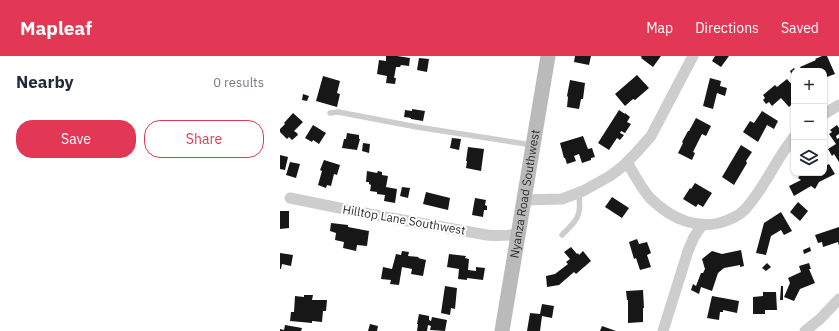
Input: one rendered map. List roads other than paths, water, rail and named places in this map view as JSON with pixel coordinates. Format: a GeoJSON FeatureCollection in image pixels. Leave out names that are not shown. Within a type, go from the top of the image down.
{"type":"FeatureCollection","features":[{"type":"Feature","properties":{"kind":"street","name":"Nyanza Road Southwest"},"geometry":{"type":"LineString","coordinates":[[502,331],[548,56]]}},
{"type":"Feature","properties":{"kind":"street"},"geometry":{"type":"LineString","coordinates":[[524,200],[562,199],[610,176],[627,162],[651,136],[693,56]]}},
{"type":"Feature","properties":{"kind":"street"},"geometry":{"type":"LineString","coordinates":[[827,112],[839,105]]}},
{"type":"Feature","properties":{"kind":"street"},"geometry":{"type":"LineString","coordinates":[[627,162],[642,188],[654,202],[674,217],[694,224],[716,225],[742,212],[756,196],[785,148],[792,140]]}},
{"type":"Feature","properties":{"kind":"street","name":"Hilltop Lane Southwest"},"geometry":{"type":"LineString","coordinates":[[290,198],[369,214],[498,236],[518,234]]}},
{"type":"Feature","properties":{"kind":"street"},"geometry":{"type":"LineString","coordinates":[[663,331],[688,252],[694,237],[702,225]]}},
{"type":"Feature","properties":{"kind":"street"},"geometry":{"type":"LineString","coordinates":[[805,331],[820,319],[839,299]]}},
{"type":"Feature","properties":{"kind":"lane"},"geometry":{"type":"LineString","coordinates":[[330,113],[338,112],[410,126],[533,145]]}},
{"type":"Feature","properties":{"kind":"lane"},"geometry":{"type":"LineString","coordinates":[[562,235],[578,216],[579,192]]}}]}
